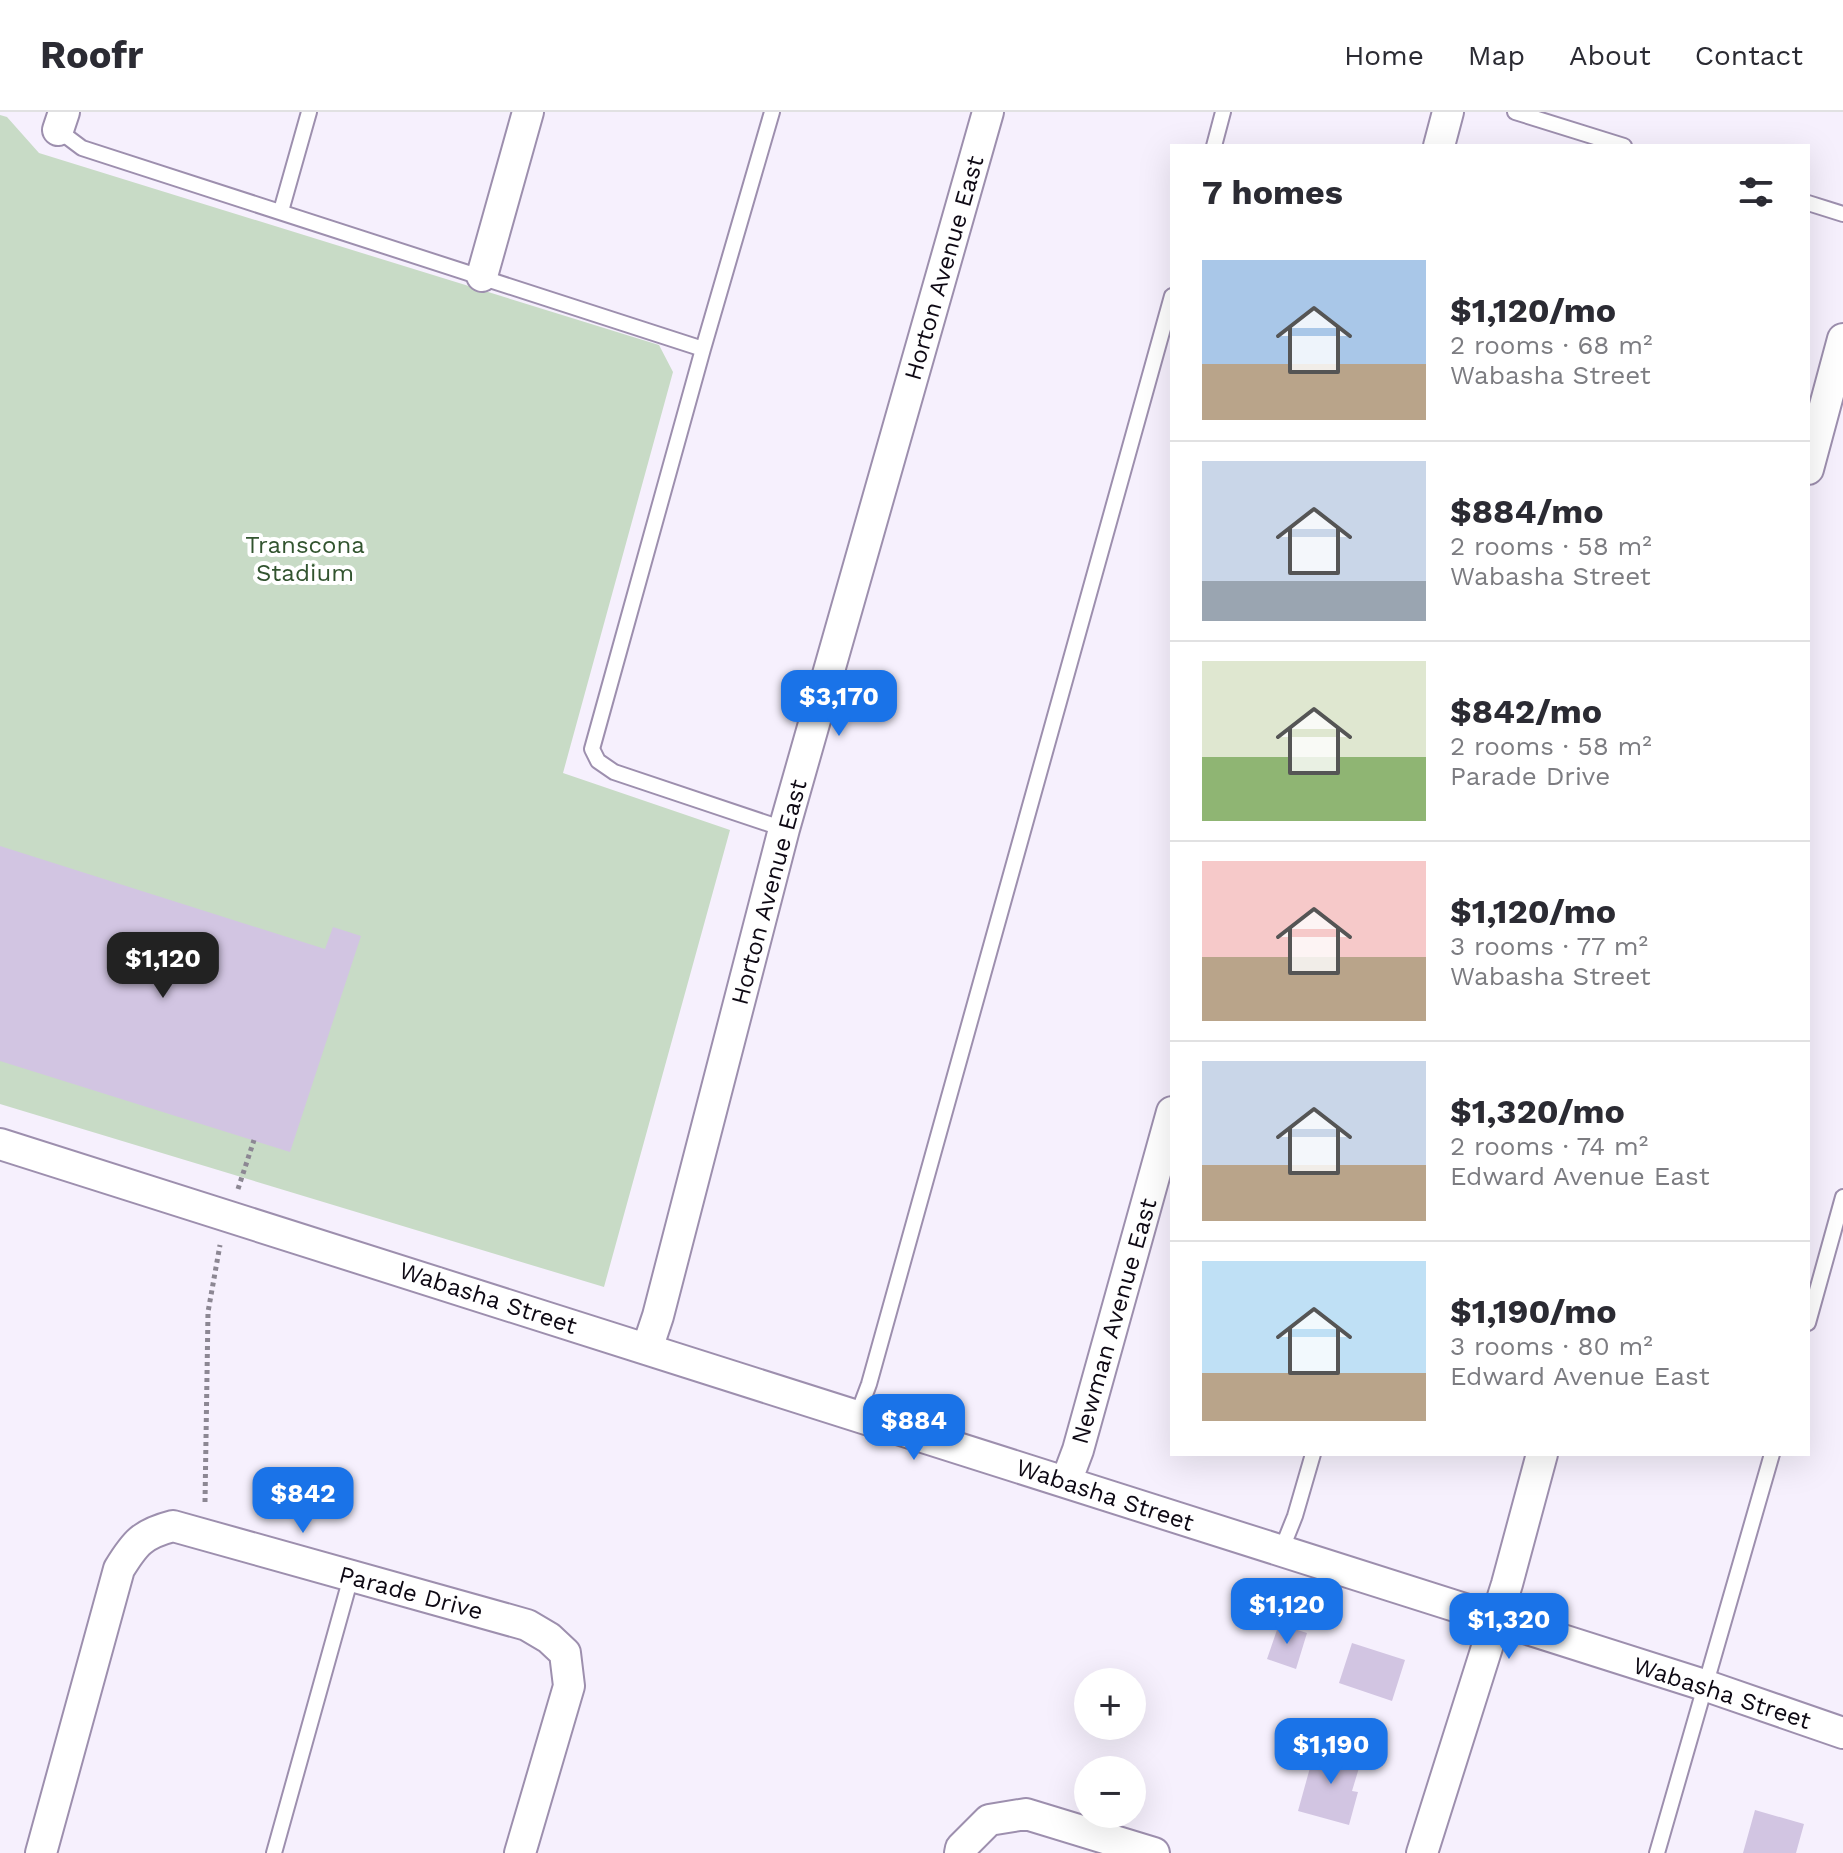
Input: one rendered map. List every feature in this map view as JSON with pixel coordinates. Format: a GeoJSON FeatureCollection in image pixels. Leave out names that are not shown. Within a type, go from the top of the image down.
{"type":"FeatureCollection","features":[{"type":"Feature","properties":{"kind":"street"},"geometry":{"type":"LineString","coordinates":[[482,276],[528,112]]}},
{"type":"Feature","properties":{"kind":"street","name":"Horton Avenue East"},"geometry":{"type":"LineString","coordinates":[[647,1349],[784,829],[988,112]]}},
{"type":"Feature","properties":{"kind":"street"},"geometry":{"type":"LineString","coordinates":[[1440,144],[1448,112]]}},
{"type":"Feature","properties":{"kind":"street"},"geometry":{"type":"LineString","coordinates":[[1810,462],[1843,339]]}},
{"type":"Feature","properties":{"kind":"street","name":"Newman Avenue East"},"geometry":{"type":"LineString","coordinates":[[1066,1482],[1078,1450],[1170,1119]]}},
{"type":"Feature","properties":{"kind":"street","name":"Wabasha Street"},"geometry":{"type":"LineString","coordinates":[[0,1144],[1704,1685],[1843,1733]]}},
{"type":"Feature","properties":{"kind":"street"},"geometry":{"type":"LineString","coordinates":[[1422,1853],[1507,1584],[1541,1456]]}},
{"type":"Feature","properties":{"kind":"street","name":"Parade Drive"},"geometry":{"type":"LineString","coordinates":[[41,1853],[119,1569],[132,1547],[150,1532],[173,1526],[527,1625],[549,1638],[565,1653],[569,1686],[520,1853]]}},
{"type":"Feature","properties":{"kind":"street"},"geometry":{"type":"LineString","coordinates":[[960,1853],[961,1848],[989,1820],[1026,1814],[1154,1853]]}},
{"type":"Feature","properties":{"kind":"lane"},"geometry":{"type":"LineString","coordinates":[[281,211],[309,112]]}},
{"type":"Feature","properties":{"kind":"lane"},"geometry":{"type":"LineString","coordinates":[[772,112],[592,749],[598,761],[614,772],[784,829]]}},
{"type":"Feature","properties":{"kind":"lane"},"geometry":{"type":"LineString","coordinates":[[1215,144],[1223,112]]}},
{"type":"Feature","properties":{"kind":"lane"},"geometry":{"type":"LineString","coordinates":[[1515,112],[1618,144]]}},
{"type":"Feature","properties":{"kind":"lane"},"geometry":{"type":"LineString","coordinates":[[61,121],[82,148],[703,349]]}},
{"type":"Feature","properties":{"kind":"lane"},"geometry":{"type":"LineString","coordinates":[[1810,204],[1843,214]]}},
{"type":"Feature","properties":{"kind":"lane"},"geometry":{"type":"LineString","coordinates":[[857,1416],[874,1369],[1170,303]]}},
{"type":"Feature","properties":{"kind":"lane"},"geometry":{"type":"LineString","coordinates":[[1810,1316],[1843,1197]]}},
{"type":"Feature","properties":{"kind":"lane"},"geometry":{"type":"LineString","coordinates":[[1281,1551],[1312,1456]]}},
{"type":"Feature","properties":{"kind":"lane"},"geometry":{"type":"LineString","coordinates":[[1657,1853],[1771,1456]]}},
{"type":"Feature","properties":{"kind":"lane"},"geometry":{"type":"LineString","coordinates":[[274,1853],[351,1577]]}},
{"type":"Feature","properties":{"kind":"path"},"geometry":{"type":"LineString","coordinates":[[236,1193],[254,1140]]}},
{"type":"Feature","properties":{"kind":"path"},"geometry":{"type":"LineString","coordinates":[[205,1535],[208,1312],[221,1240]]}},
{"type":"Feature","properties":{"kind":"green space","name":"Transcona Stadium"},"geometry":{"type":"Polygon","coordinates":[[[0,115],[7,117],[39,153],[659,345],[673,372],[563,773],[730,830],[604,1287],[0,1104],[0,115]]]}},
{"type":"Feature","properties":{"kind":"building"},"geometry":{"type":"Polygon","coordinates":[[[0,846],[325,949],[333,927],[361,936],[290,1152],[0,1061],[0,846]]]}},
{"type":"Feature","properties":{"kind":"building"},"geometry":{"type":"Polygon","coordinates":[[[1279,1624],[1307,1633],[1296,1669],[1267,1659],[1279,1624]]]}},
{"type":"Feature","properties":{"kind":"building"},"geometry":{"type":"Polygon","coordinates":[[[1352,1643],[1405,1660],[1392,1701],[1339,1683],[1352,1643]]]}},
{"type":"Feature","properties":{"kind":"building"},"geometry":{"type":"Polygon","coordinates":[[[1316,1746],[1362,1758],[1352,1791],[1358,1792],[1349,1825],[1298,1811],[1316,1746]]]}},
{"type":"Feature","properties":{"kind":"building"},"geometry":{"type":"Polygon","coordinates":[[[1755,1810],[1804,1824],[1796,1853],[1743,1853],[1755,1810]]]}}]}
